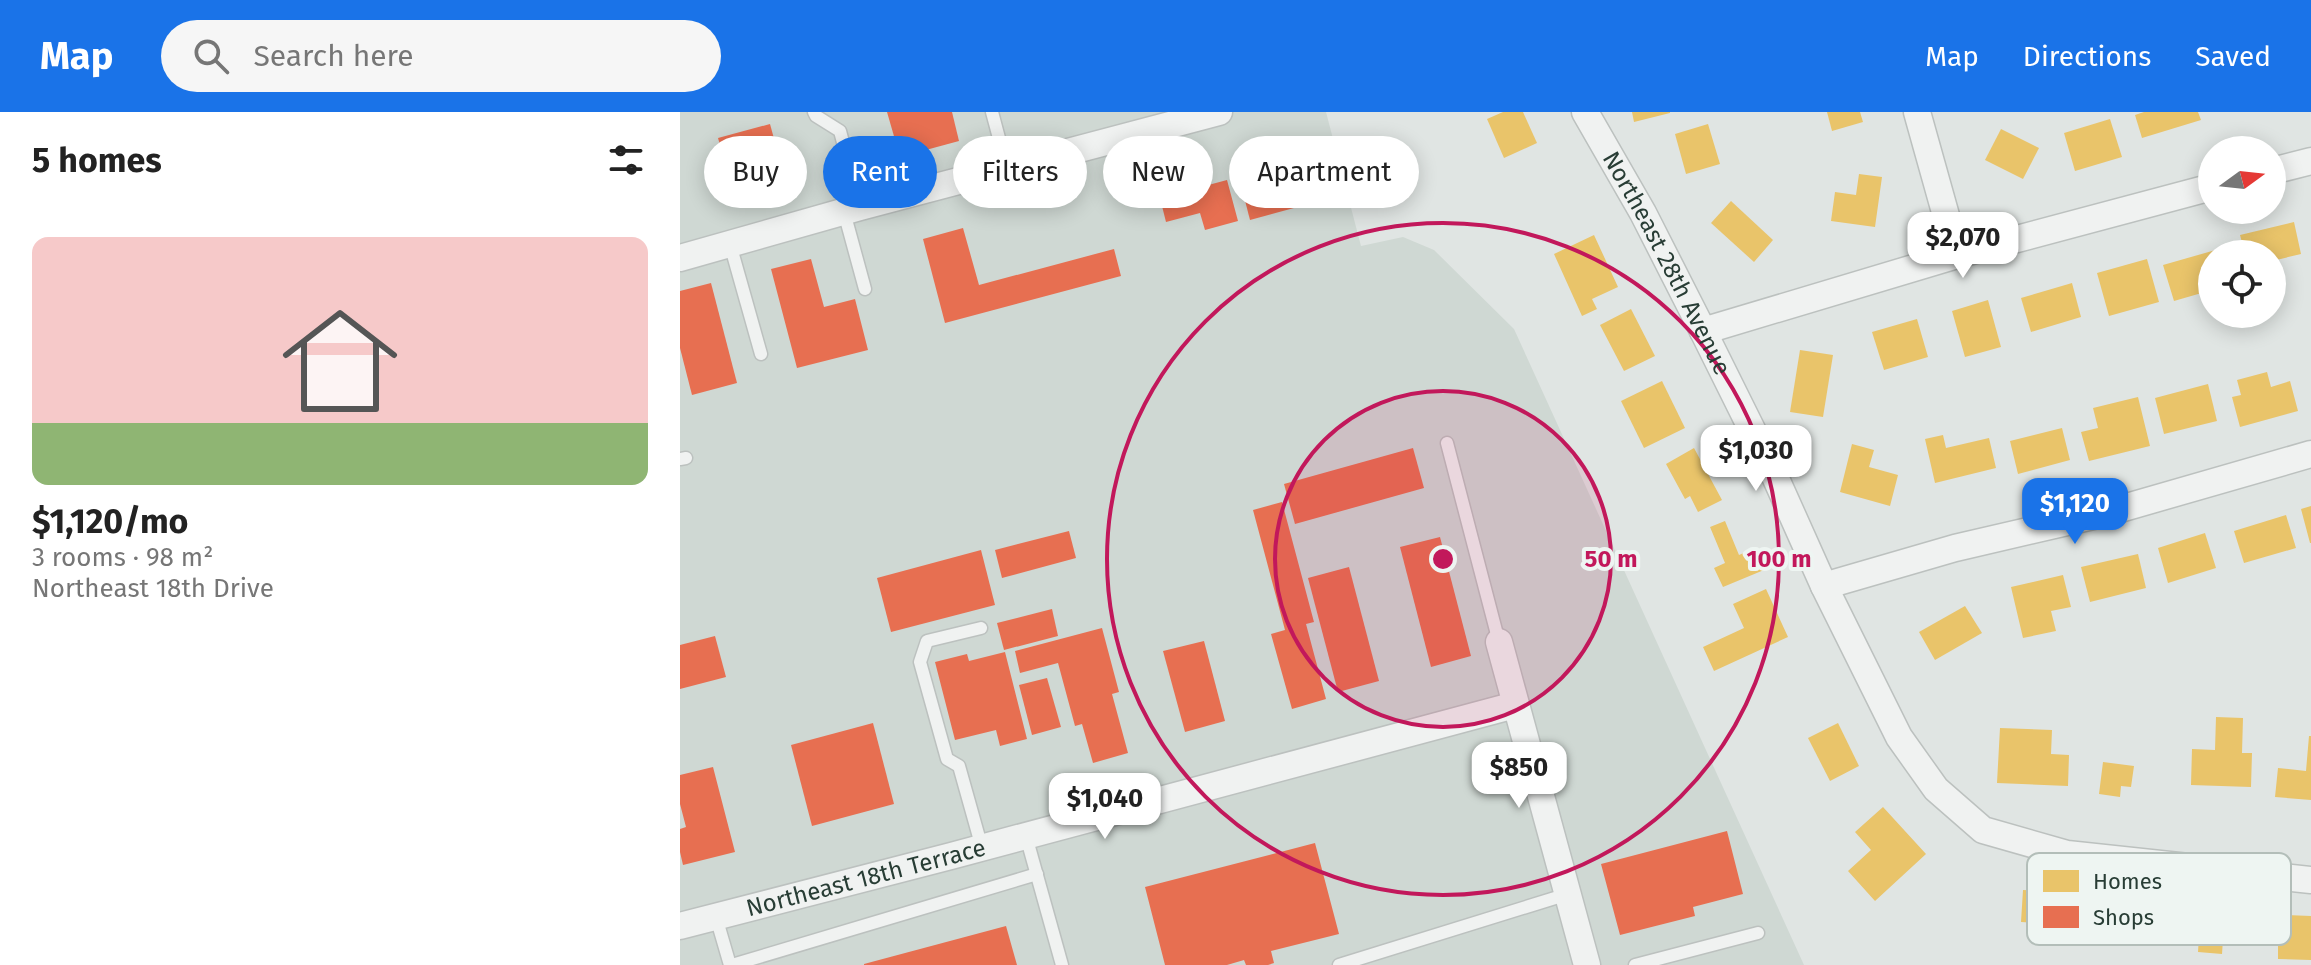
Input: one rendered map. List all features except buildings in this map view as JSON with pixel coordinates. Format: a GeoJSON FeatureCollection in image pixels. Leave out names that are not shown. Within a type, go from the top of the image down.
{"type":"FeatureCollection","features":[{"type":"Feature","properties":{"kind":"street"},"geometry":{"type":"LineString","coordinates":[[1087,147],[1219,112]]}},
{"type":"Feature","properties":{"kind":"street","name":"Northeast 28th Avenue"},"geometry":{"type":"LineString","coordinates":[[1585,112],[1643,213],[1703,331],[1899,737],[1936,789],[1983,830],[2064,853]]}},
{"type":"Feature","properties":{"kind":"street"},"geometry":{"type":"LineString","coordinates":[[1917,112],[1957,255]]}},
{"type":"Feature","properties":{"kind":"street"},"geometry":{"type":"LineString","coordinates":[[2286,167],[2311,161]]}},
{"type":"Feature","properties":{"kind":"street"},"geometry":{"type":"LineString","coordinates":[[680,258],[953,182]]}},
{"type":"Feature","properties":{"kind":"street"},"geometry":{"type":"LineString","coordinates":[[1703,331],[1957,255],[2198,191]]}},
{"type":"Feature","properties":{"kind":"street"},"geometry":{"type":"LineString","coordinates":[[1824,586],[1955,548],[2106,513],[2311,454]]}},
{"type":"Feature","properties":{"kind":"street"},"geometry":{"type":"LineString","coordinates":[[1499,642],[1587,965]]}},
{"type":"Feature","properties":{"kind":"street","name":"Northeast 18th Terrace"},"geometry":{"type":"LineString","coordinates":[[680,926],[1515,705]]}},
{"type":"Feature","properties":{"kind":"street","name":"Northeast 28th Avenue"},"geometry":{"type":"LineString","coordinates":[[2291,878],[2311,880]]}},
{"type":"Feature","properties":{"kind":"lane"},"geometry":{"type":"LineString","coordinates":[[814,112],[840,131],[865,289]]}},
{"type":"Feature","properties":{"kind":"lane"},"geometry":{"type":"LineString","coordinates":[[992,112],[998,136]]}},
{"type":"Feature","properties":{"kind":"lane"},"geometry":{"type":"LineString","coordinates":[[730,244],[761,354]]}},
{"type":"Feature","properties":{"kind":"lane"},"geometry":{"type":"LineString","coordinates":[[1447,443],[1499,642]]}},
{"type":"Feature","properties":{"kind":"lane"},"geometry":{"type":"LineString","coordinates":[[981,628],[927,641],[920,662],[947,759],[959,766],[982,848]]}},
{"type":"Feature","properties":{"kind":"lane"},"geometry":{"type":"LineString","coordinates":[[1026,836],[1062,965]]}},
{"type":"Feature","properties":{"kind":"lane"},"geometry":{"type":"LineString","coordinates":[[716,917],[731,965],[1037,874]]}},
{"type":"Feature","properties":{"kind":"lane"},"geometry":{"type":"LineString","coordinates":[[1339,965],[1568,894]]}},
{"type":"Feature","properties":{"kind":"lane"},"geometry":{"type":"LineString","coordinates":[[1635,965],[1758,933]]}},
{"type":"Feature","properties":{"kind":"shaded area"},"geometry":{"type":"Polygon","coordinates":[[[680,112],[1326,112],[1332,136],[1229,136],[1229,208],[1351,208],[1361,246],[1403,237],[1434,250],[1514,329],[1804,965],[680,965],[680,112]]]}}]}
